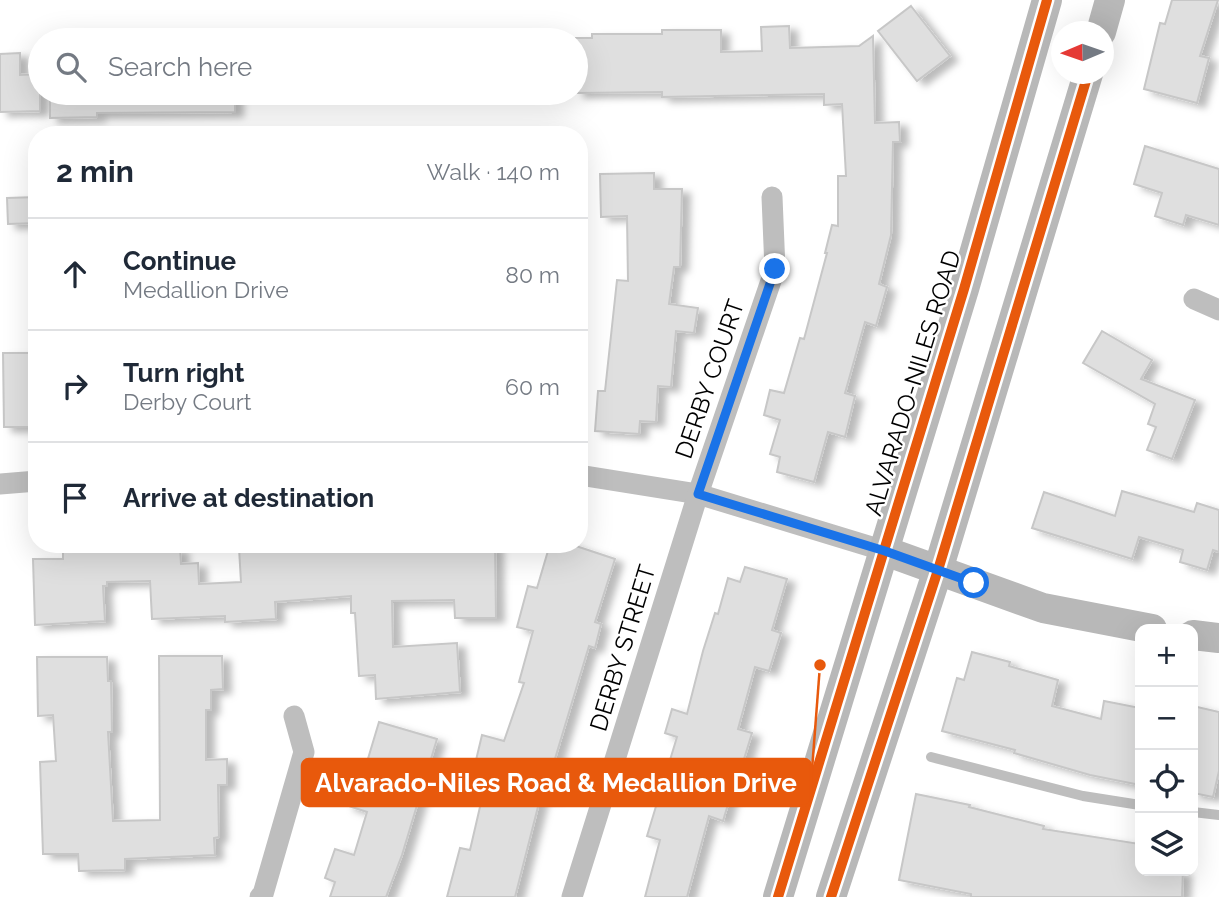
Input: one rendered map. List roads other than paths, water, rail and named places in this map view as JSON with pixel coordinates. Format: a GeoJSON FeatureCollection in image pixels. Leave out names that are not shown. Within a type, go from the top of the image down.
{"type":"FeatureCollection","features":[{"type":"Feature","properties":{"kind":"main road","name":"ALVARADO-NILES ROAD"},"geometry":{"type":"LineString","coordinates":[[778,897],[964,289],[1047,0]]}},
{"type":"Feature","properties":{"kind":"main road"},"geometry":{"type":"LineString","coordinates":[[1104,21],[1110,0]]}},
{"type":"Feature","properties":{"kind":"main road"},"geometry":{"type":"LineString","coordinates":[[831,897],[938,570],[1085,84]]}},
{"type":"Feature","properties":{"kind":"main road"},"geometry":{"type":"LineString","coordinates":[[885,551],[1043,608],[1135,626]]}},
{"type":"Feature","properties":{"kind":"main road"},"geometry":{"type":"LineString","coordinates":[[1198,636],[1219,638]]}},
{"type":"Feature","properties":{"kind":"street","name":"DERBY COURT"},"geometry":{"type":"LineString","coordinates":[[698,494],[775,269],[772,197]]}},
{"type":"Feature","properties":{"kind":"street"},"geometry":{"type":"LineString","coordinates":[[1194,299],[1219,310]]}},
{"type":"Feature","properties":{"kind":"street"},"geometry":{"type":"LineString","coordinates":[[588,476],[698,494],[885,551]]}},
{"type":"Feature","properties":{"kind":"street"},"geometry":{"type":"LineString","coordinates":[[0,484],[28,482]]}},
{"type":"Feature","properties":{"kind":"street","name":"DERBY STREET"},"geometry":{"type":"LineString","coordinates":[[572,897],[698,494]]}},
{"type":"Feature","properties":{"kind":"street"},"geometry":{"type":"LineString","coordinates":[[260,897],[304,752],[295,716]]}},
{"type":"Feature","properties":{"kind":"lane"},"geometry":{"type":"LineString","coordinates":[[931,757],[1083,796],[1135,804]]}},
{"type":"Feature","properties":{"kind":"lane"},"geometry":{"type":"LineString","coordinates":[[1198,813],[1219,815]]}},
{"type":"Feature","properties":{"kind":"place","name":"Alvarado-Niles Road & Medallion Drive"},"geometry":{"type":"Point","coordinates":[820,665]}}]}
